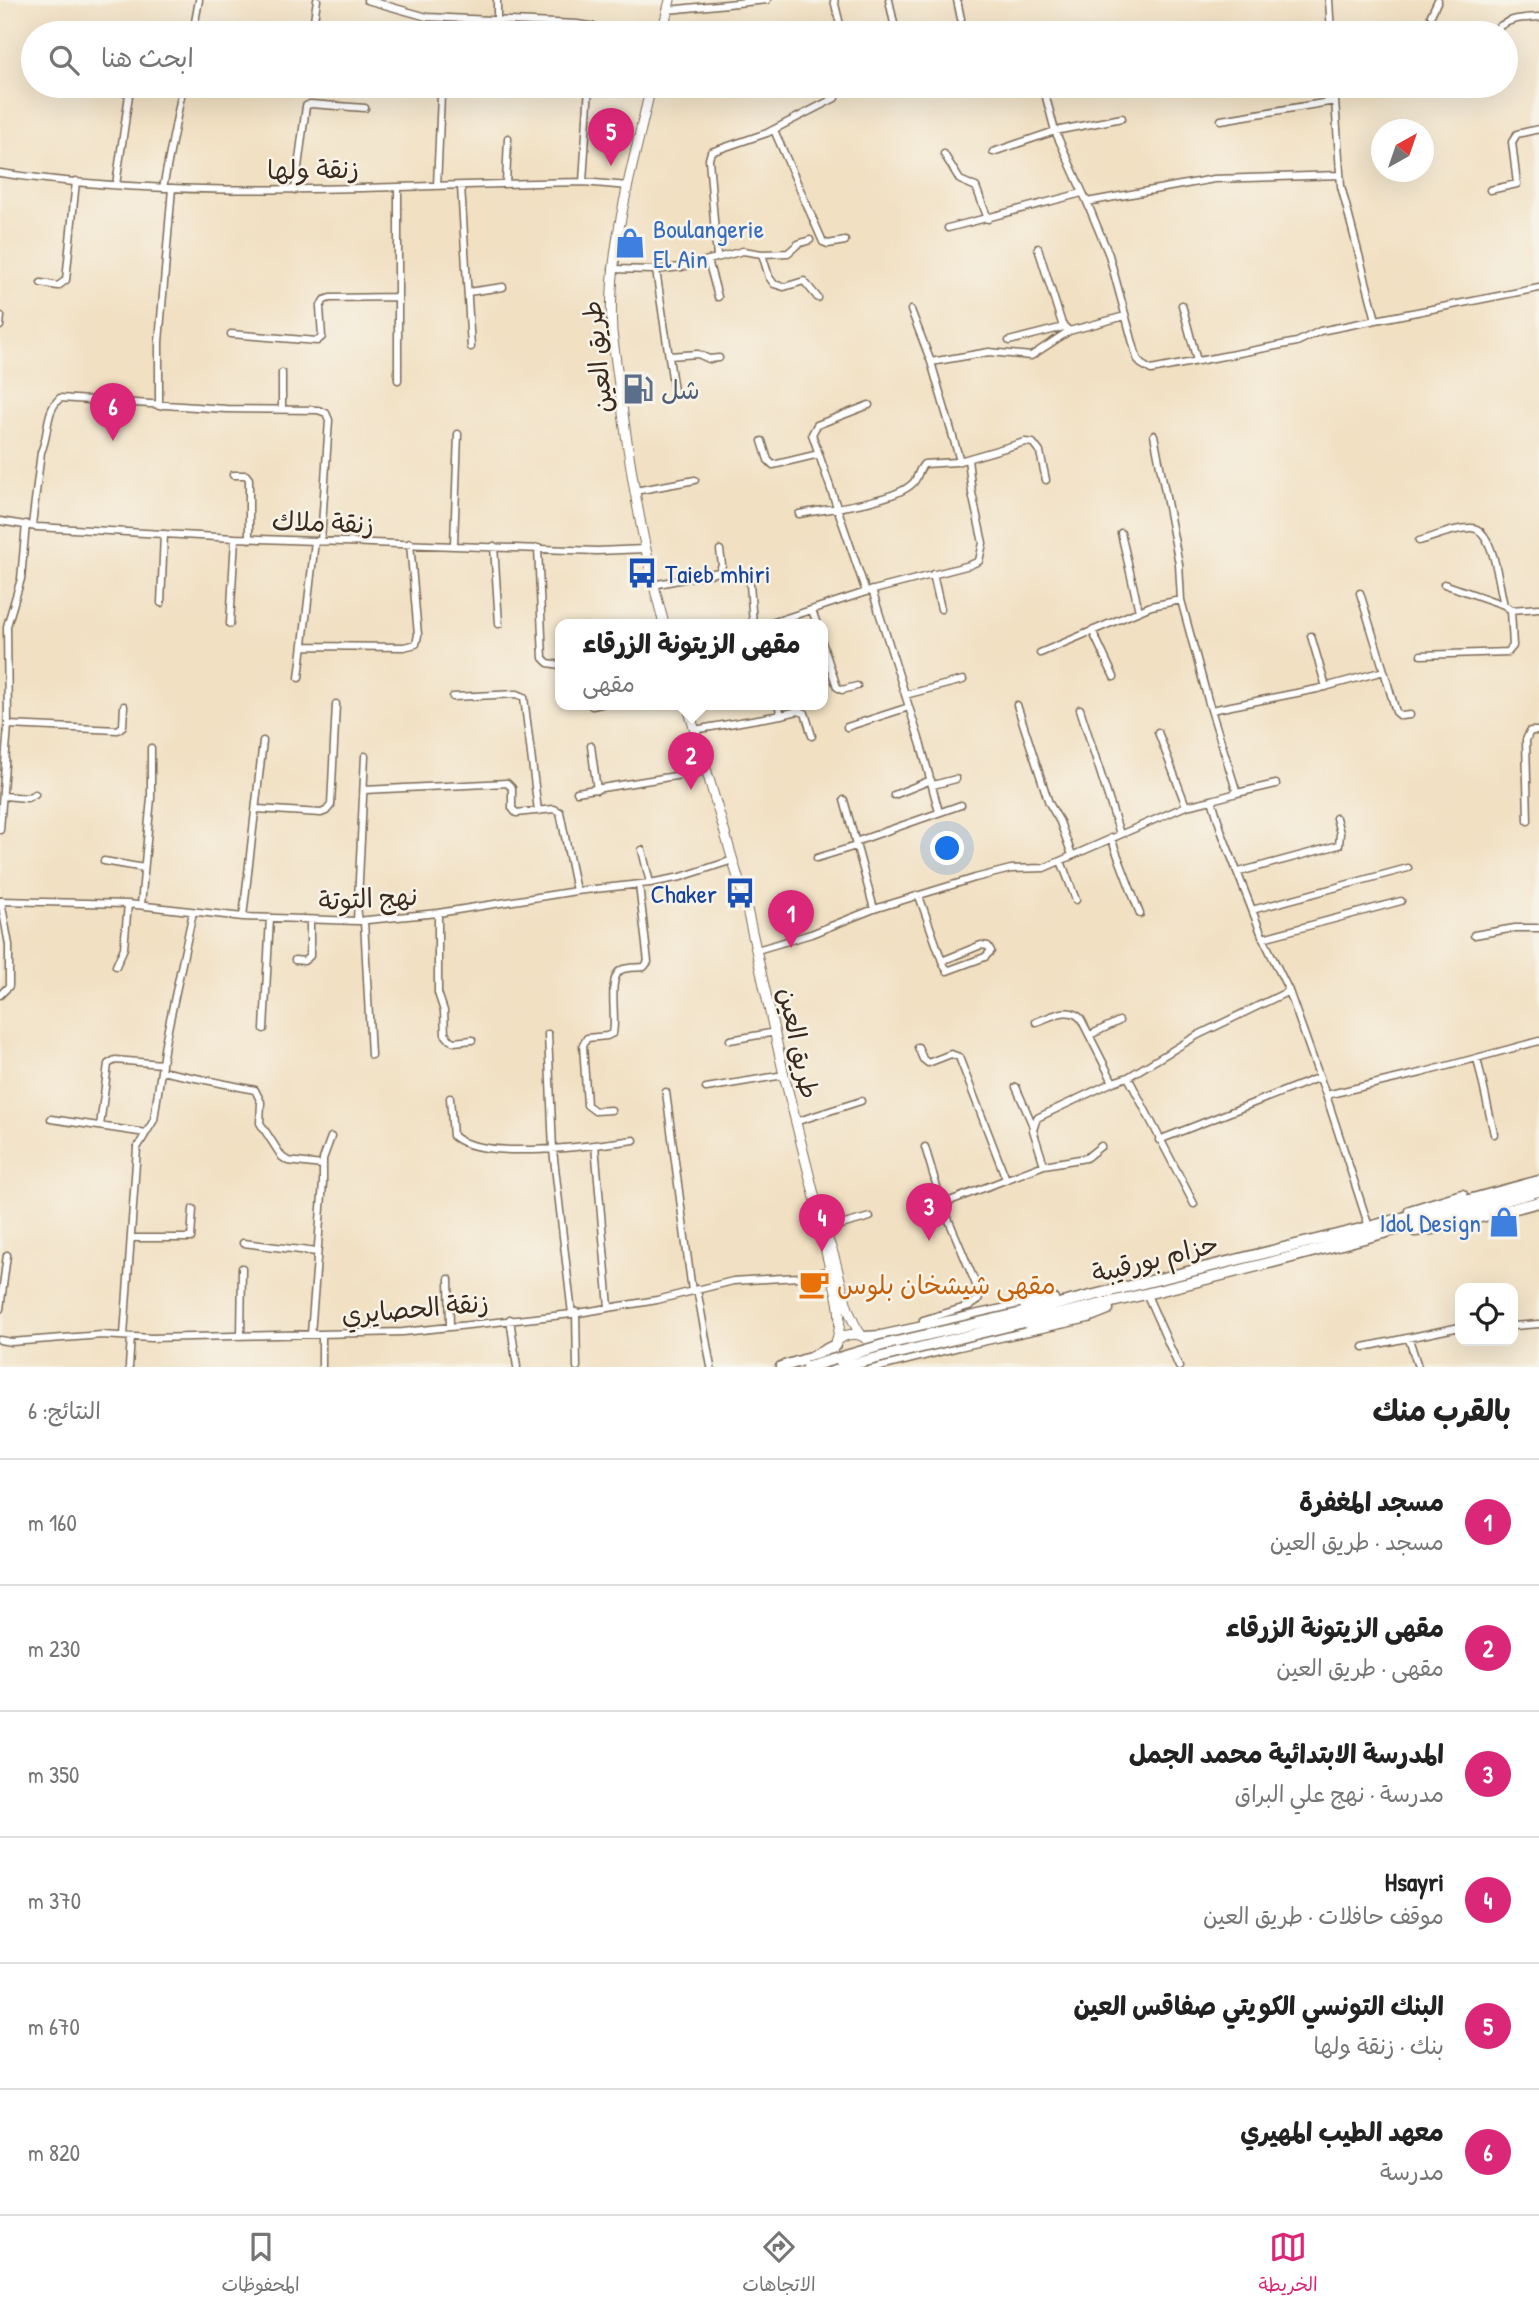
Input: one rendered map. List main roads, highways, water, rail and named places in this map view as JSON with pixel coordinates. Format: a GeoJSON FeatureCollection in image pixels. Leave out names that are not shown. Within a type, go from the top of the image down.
{"type":"FeatureCollection","features":[{"type":"Feature","properties":{"kind":"highway"},"geometry":{"type":"LineString","coordinates":[[1370,1232],[1428,1204],[1539,1174]]}},
{"type":"Feature","properties":{"kind":"highway"},"geometry":{"type":"LineString","coordinates":[[1433,1216],[1539,1181]]}},
{"type":"Feature","properties":{"kind":"highway"},"geometry":{"type":"LineString","coordinates":[[1433,1216],[1539,1191]]}},
{"type":"Feature","properties":{"kind":"highway"},"geometry":{"type":"LineString","coordinates":[[1370,1232],[1438,1228],[1539,1202]]}},
{"type":"Feature","properties":{"kind":"highway","name":"حزام بورقيبة"},"geometry":{"type":"LineString","coordinates":[[808,1367],[883,1345],[1143,1292],[1433,1216]]}},
{"type":"Feature","properties":{"kind":"highway"},"geometry":{"type":"LineString","coordinates":[[864,1337],[1074,1294],[1143,1292]]}},
{"type":"Feature","properties":{"kind":"highway"},"geometry":{"type":"LineString","coordinates":[[873,1367],[1088,1317],[1143,1292]]}},
{"type":"Feature","properties":{"kind":"highway","name":"حزام بورقيبة"},"geometry":{"type":"LineString","coordinates":[[841,1367],[1023,1318]]}},
{"type":"Feature","properties":{"kind":"highway"},"geometry":{"type":"LineString","coordinates":[[781,1367],[810,1357],[835,1344]]}},
{"type":"Feature","properties":{"kind":"main road","name":"طريق العين"},"geometry":{"type":"LineString","coordinates":[[648,98],[612,269],[612,332],[645,549],[663,619]]}},
{"type":"Feature","properties":{"kind":"main road","name":"طريق العين"},"geometry":{"type":"LineString","coordinates":[[689,710],[757,950],[822,1230],[823,1246],[841,1325],[831,1356],[834,1367]]}},
{"type":"Feature","properties":{"kind":"main road","name":"طريق العين"},"geometry":{"type":"LineString","coordinates":[[822,1230],[831,1244],[851,1319],[875,1351],[873,1367]]}},
{"type":"Feature","properties":{"kind":"main road"},"geometry":{"type":"LineString","coordinates":[[835,1344],[848,1335],[864,1337]]}},
{"type":"Feature","properties":{"kind":"place","name":"البنك التونسي الكويتي صفاقس العين"},"geometry":{"type":"Point","coordinates":[611,166]}},
{"type":"Feature","properties":{"kind":"place","name":"Boulangerie El Ain"},"geometry":{"type":"Point","coordinates":[630,243]}},
{"type":"Feature","properties":{"kind":"place","name":"شل"},"geometry":{"type":"Point","coordinates":[638,389]}},
{"type":"Feature","properties":{"kind":"place","name":"معهد الطيب المهيري"},"geometry":{"type":"Point","coordinates":[113,441]}},
{"type":"Feature","properties":{"kind":"place","name":"Taieb mhiri"},"geometry":{"type":"Point","coordinates":[642,573]}},
{"type":"Feature","properties":{"kind":"place","name":"مقهى الزيتونة الزرقاء"},"geometry":{"type":"Point","coordinates":[691,790]}},
{"type":"Feature","properties":{"kind":"place","name":"Chaker"},"geometry":{"type":"Point","coordinates":[740,893]}},
{"type":"Feature","properties":{"kind":"place","name":"مسجد المغفرة"},"geometry":{"type":"Point","coordinates":[791,948]}},
{"type":"Feature","properties":{"kind":"place","name":"Idol Design"},"geometry":{"type":"Point","coordinates":[1504,1222]}},
{"type":"Feature","properties":{"kind":"place","name":"المدرسة الابتدائية محمد الجمل"},"geometry":{"type":"Point","coordinates":[929,1241]}},
{"type":"Feature","properties":{"kind":"place","name":"Hsayri"},"geometry":{"type":"Point","coordinates":[822,1252]}},
{"type":"Feature","properties":{"kind":"place","name":"مقهى شيشخان بلوس"},"geometry":{"type":"Point","coordinates":[814,1284]}}]}
